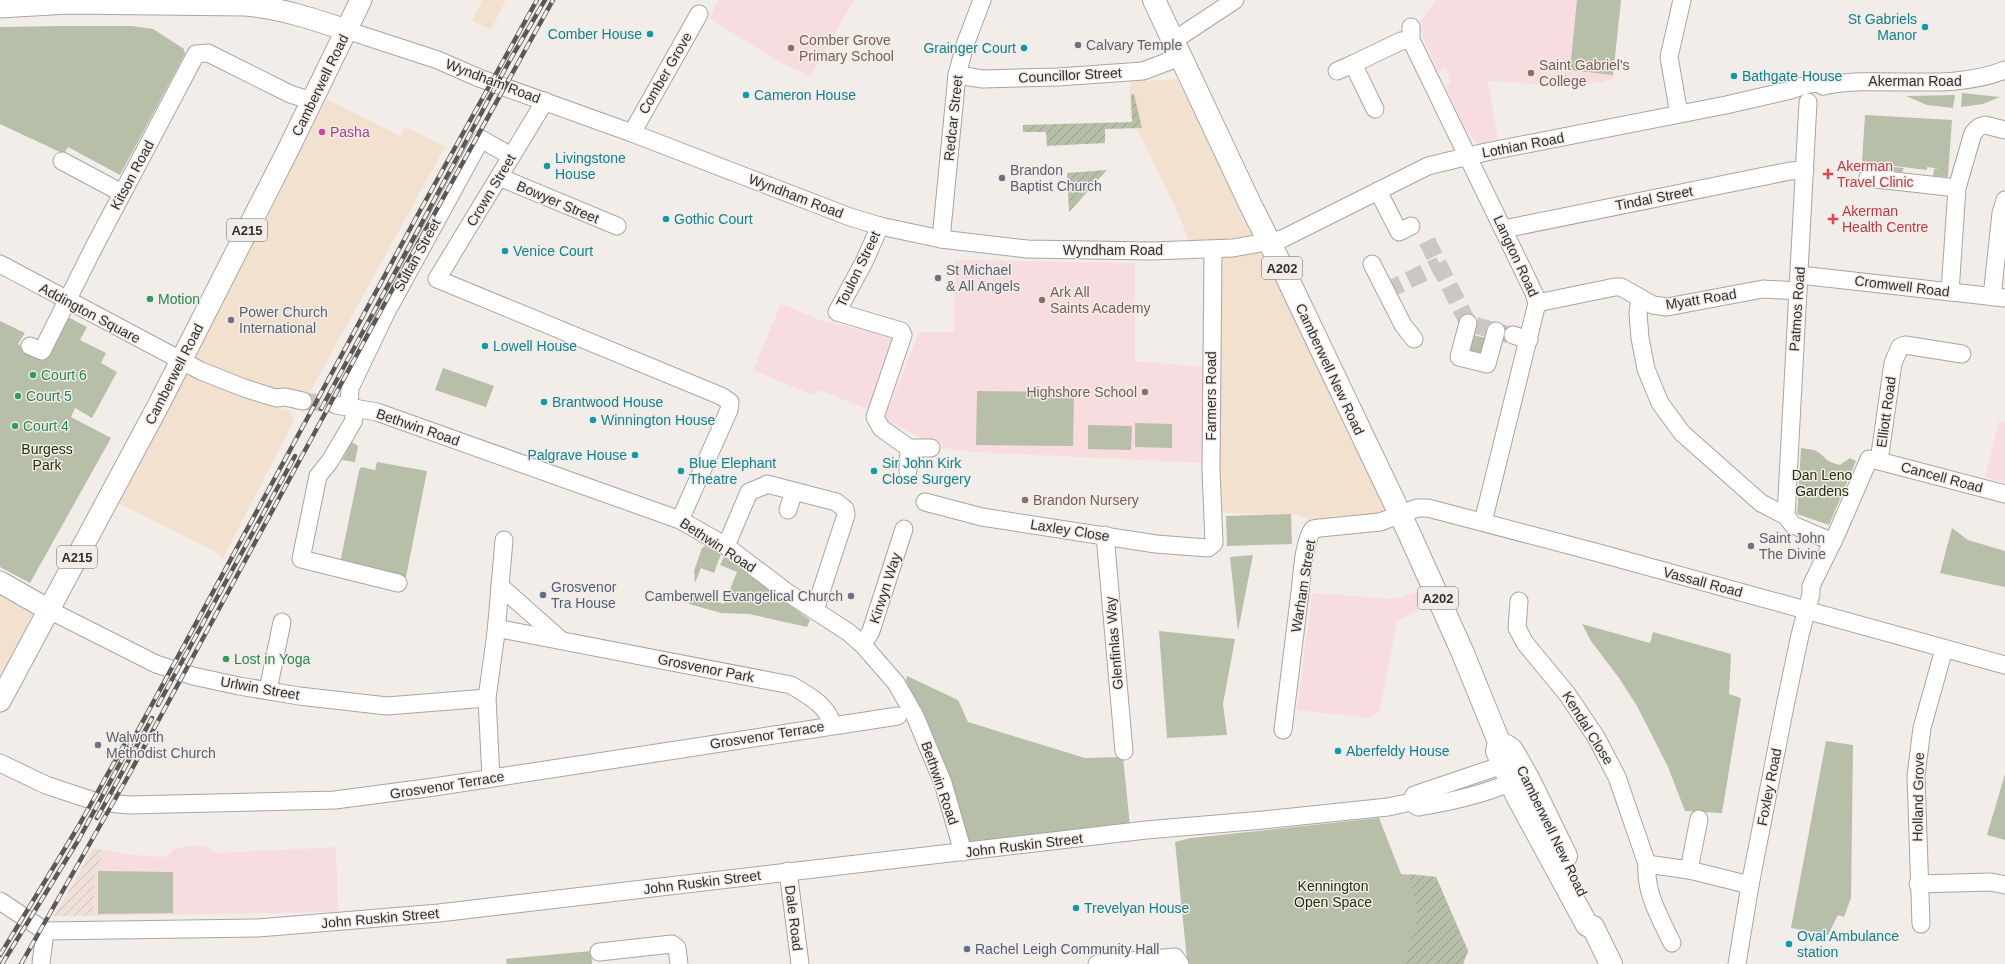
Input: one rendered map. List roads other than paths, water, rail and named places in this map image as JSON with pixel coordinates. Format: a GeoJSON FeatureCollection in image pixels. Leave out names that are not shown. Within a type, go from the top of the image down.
{"type":"FeatureCollection","features":[{"type":"Feature","properties":{"kind":"highway","name":"Camberwell New Road"},"geometry":{"type":"LineString","coordinates":[[1154,0],[1268,242],[1400,515],[1462,651],[1499,742],[1508,746],[1512,750],[1512,771],[1564,852],[1592,914],[1595,922],[1593,927],[1612,964]]}},
{"type":"Feature","properties":{"kind":"main road","name":"Camberwell Road"},"geometry":{"type":"LineString","coordinates":[[0,701],[155,412],[361,0]]}},
{"type":"Feature","properties":{"kind":"main road"},"geometry":{"type":"LineString","coordinates":[[0,7],[68,1],[261,6],[315,20],[346,30]]}},
{"type":"Feature","properties":{"kind":"main road"},"geometry":{"type":"LineString","coordinates":[[0,582],[49,610]]}},
{"type":"Feature","properties":{"kind":"street","name":"Redcar Street"},"geometry":{"type":"LineString","coordinates":[[941,239],[957,75],[965,45],[982,0]]}},
{"type":"Feature","properties":{"kind":"street","name":"Councillor Street"},"geometry":{"type":"LineString","coordinates":[[957,75],[983,79],[1143,71],[1176,49],[1234,0]]}},
{"type":"Feature","properties":{"kind":"street"},"geometry":{"type":"LineString","coordinates":[[1679,114],[1669,57],[1682,0]]}},
{"type":"Feature","properties":{"kind":"street","name":"Comber Grove"},"geometry":{"type":"LineString","coordinates":[[632,133],[699,14]]}},
{"type":"Feature","properties":{"kind":"street","name":"Wyndham Road"},"geometry":{"type":"LineString","coordinates":[[346,30],[438,60],[479,78],[632,133],[806,200],[880,226],[941,239],[986,246],[1059,251],[1213,250],[1268,242]]}},
{"type":"Feature","properties":{"kind":"street","name":"Langton Road"},"geometry":{"type":"LineString","coordinates":[[1353,64],[1401,41],[1411,34],[1534,293],[1537,303],[1521,338],[1483,522]]}},
{"type":"Feature","properties":{"kind":"street","name":"Kitson Road"},"geometry":{"type":"LineString","coordinates":[[30,346],[42,350],[194,57],[199,53],[208,53],[290,94],[312,100]]}},
{"type":"Feature","properties":{"kind":"street"},"geometry":{"type":"LineString","coordinates":[[1337,71],[1353,64],[1375,109]]}},
{"type":"Feature","properties":{"kind":"street","name":"Akerman Road"},"geometry":{"type":"LineString","coordinates":[[1791,90],[1809,84],[1818,83],[1823,86],[1843,82],[1869,81],[1941,83],[1968,80],[2005,70]]}},
{"type":"Feature","properties":{"kind":"street"},"geometry":{"type":"LineString","coordinates":[[1791,90],[1804,96],[1808,102],[1823,86]]}},
{"type":"Feature","properties":{"kind":"street","name":"Lothian Road"},"geometry":{"type":"LineString","coordinates":[[1268,242],[1282,239],[1428,166],[1468,156],[1791,90]]}},
{"type":"Feature","properties":{"kind":"street","name":"Crown Street"},"geometry":{"type":"LineString","coordinates":[[438,279],[545,101]]}},
{"type":"Feature","properties":{"kind":"street","name":"Patmos Road"},"geometry":{"type":"LineString","coordinates":[[1786,516],[1799,283],[1798,171],[1808,102]]}},
{"type":"Feature","properties":{"kind":"street"},"geometry":{"type":"LineString","coordinates":[[1950,292],[1957,188],[1971,139],[1976,129],[1985,125],[2005,130]]}},
{"type":"Feature","properties":{"kind":"street","name":"Sultan Street"},"geometry":{"type":"LineString","coordinates":[[347,406],[350,388],[386,313],[482,139],[511,156]]}},
{"type":"Feature","properties":{"kind":"street"},"geometry":{"type":"LineString","coordinates":[[62,161],[122,194]]}},
{"type":"Feature","properties":{"kind":"street","name":"Tindal Street"},"geometry":{"type":"LineString","coordinates":[[1504,229],[1798,171]]}},
{"type":"Feature","properties":{"kind":"street","name":"Bowyer Street"},"geometry":{"type":"LineString","coordinates":[[499,177],[617,226]]}},
{"type":"Feature","properties":{"kind":"street"},"geometry":{"type":"LineString","coordinates":[[1868,178],[1957,188]]}},
{"type":"Feature","properties":{"kind":"street"},"geometry":{"type":"LineString","coordinates":[[1378,191],[1399,232],[1411,226]]}},
{"type":"Feature","properties":{"kind":"street"},"geometry":{"type":"LineString","coordinates":[[1998,297],[2001,213],[2005,200]]}},
{"type":"Feature","properties":{"kind":"street","name":"Toulon Street"},"geometry":{"type":"LineString","coordinates":[[880,226],[864,262],[837,312],[901,331],[903,335],[875,417],[881,428],[909,448]]}},
{"type":"Feature","properties":{"kind":"street","name":"Farmers Road"},"geometry":{"type":"LineString","coordinates":[[1213,250],[1211,470],[1214,543]]}},
{"type":"Feature","properties":{"kind":"street","name":"Addington Square"},"geometry":{"type":"LineString","coordinates":[[0,264],[181,360]]}},
{"type":"Feature","properties":{"kind":"street"},"geometry":{"type":"LineString","coordinates":[[1372,264],[1403,325],[1414,339]]}},
{"type":"Feature","properties":{"kind":"street","name":"Sultan Street"},"geometry":{"type":"LineString","coordinates":[[438,279],[721,396],[730,402],[729,410],[680,520]]}},
{"type":"Feature","properties":{"kind":"street","name":"Cromwell Road"},"geometry":{"type":"LineString","coordinates":[[1799,283],[1950,292],[1998,297]]}},
{"type":"Feature","properties":{"kind":"street","name":"Myatt Road"},"geometry":{"type":"LineString","coordinates":[[1537,303],[1621,287],[1653,305],[1667,307],[1799,283]]}},
{"type":"Feature","properties":{"kind":"street"},"geometry":{"type":"LineString","coordinates":[[1640,298],[1638,313],[1640,338],[1646,369],[1660,403],[1668,416],[1682,433],[1728,475],[1765,505],[1786,516],[1793,525],[1833,542]]}},
{"type":"Feature","properties":{"kind":"street"},"geometry":{"type":"LineString","coordinates":[[1468,323],[1459,357],[1487,364],[1496,331]]}},
{"type":"Feature","properties":{"kind":"street","name":"Elliott Road"},"geometry":{"type":"LineString","coordinates":[[1808,604],[1812,586],[1869,459],[1879,461],[1894,363],[1900,347],[1905,345],[1962,354]]}},
{"type":"Feature","properties":{"kind":"street"},"geometry":{"type":"LineString","coordinates":[[181,360],[201,371],[244,388],[276,398],[285,397],[303,401]]}},
{"type":"Feature","properties":{"kind":"street"},"geometry":{"type":"LineString","coordinates":[[347,406],[353,422],[330,461],[318,476],[301,559],[398,583]]}},
{"type":"Feature","properties":{"kind":"street","name":"Bethwin Road"},"geometry":{"type":"LineString","coordinates":[[347,406],[377,412],[680,520],[726,546],[848,632],[863,645],[896,683],[916,716],[943,783],[963,852]]}},
{"type":"Feature","properties":{"kind":"street"},"geometry":{"type":"LineString","coordinates":[[908,471],[909,448],[931,448]]}},
{"type":"Feature","properties":{"kind":"street","name":"Cancell Road"},"geometry":{"type":"LineString","coordinates":[[1879,461],[2005,494]]}},
{"type":"Feature","properties":{"kind":"street"},"geometry":{"type":"LineString","coordinates":[[726,546],[749,492],[762,486],[767,484],[836,502],[845,509],[846,512],[815,610]]}},
{"type":"Feature","properties":{"kind":"street"},"geometry":{"type":"LineString","coordinates":[[788,510],[794,491]]}},
{"type":"Feature","properties":{"kind":"street","name":"Laxley Close"},"geometry":{"type":"LineString","coordinates":[[925,502],[982,517],[1156,544],[1208,548],[1214,543]]}},
{"type":"Feature","properties":{"kind":"street","name":"Vassall Road"},"geometry":{"type":"LineString","coordinates":[[1400,515],[1421,507],[1483,522],[1808,604],[1944,649],[2005,666]]}},
{"type":"Feature","properties":{"kind":"street","name":"Warham Street"},"geometry":{"type":"LineString","coordinates":[[1283,730],[1302,577],[1311,532],[1320,528],[1380,522],[1400,515]]}},
{"type":"Feature","properties":{"kind":"street","name":"Kirwyn Way"},"geometry":{"type":"LineString","coordinates":[[863,645],[871,631],[904,529]]}},
{"type":"Feature","properties":{"kind":"street","name":"Glenfinlas Way"},"geometry":{"type":"LineString","coordinates":[[1105,535],[1124,751]]}},
{"type":"Feature","properties":{"kind":"street"},"geometry":{"type":"LineString","coordinates":[[491,778],[487,698],[496,633],[504,540]]}},
{"type":"Feature","properties":{"kind":"street","name":"Grosvenor Park"},"geometry":{"type":"LineString","coordinates":[[500,586],[562,640]]}},
{"type":"Feature","properties":{"kind":"street","name":"Kendal Close"},"geometry":{"type":"LineString","coordinates":[[1520,601],[1517,628],[1525,643],[1567,694],[1596,737],[1617,777],[1647,864],[1646,880],[1650,897],[1672,943]]}},
{"type":"Feature","properties":{"kind":"street","name":"Foxley Road"},"geometry":{"type":"LineString","coordinates":[[1737,964],[1750,885],[1798,644],[1808,604]]}},
{"type":"Feature","properties":{"kind":"street","name":"Urlwin Street"},"geometry":{"type":"LineString","coordinates":[[49,610],[138,655],[175,671],[268,690],[387,706],[487,698]]}},
{"type":"Feature","properties":{"kind":"street"},"geometry":{"type":"LineString","coordinates":[[268,690],[282,622]]}},
{"type":"Feature","properties":{"kind":"street","name":"Grosvenor Park"},"geometry":{"type":"LineString","coordinates":[[496,633],[501,629],[791,685],[822,705],[830,714],[833,725]]}},
{"type":"Feature","properties":{"kind":"street","name":"Holland Grove"},"geometry":{"type":"LineString","coordinates":[[1921,924],[1918,884],[1916,776],[1922,728],[1944,649]]}},
{"type":"Feature","properties":{"kind":"street","name":"Grosvenor Terrace"},"geometry":{"type":"LineString","coordinates":[[0,763],[46,785],[97,802],[129,805],[335,800],[491,778],[898,716]]}},
{"type":"Feature","properties":{"kind":"street","name":"John Ruskin Street"},"geometry":{"type":"LineString","coordinates":[[45,931],[258,928],[439,914],[788,871],[1146,830],[1382,808],[1411,802],[1414,795],[1512,771]]}},
{"type":"Feature","properties":{"kind":"street"},"geometry":{"type":"LineString","coordinates":[[1689,870],[1699,819]]}},
{"type":"Feature","properties":{"kind":"street"},"geometry":{"type":"LineString","coordinates":[[1647,864],[1689,870],[1750,885]]}},
{"type":"Feature","properties":{"kind":"street","name":"Dale Road"},"geometry":{"type":"LineString","coordinates":[[788,871],[800,964]]}},
{"type":"Feature","properties":{"kind":"street"},"geometry":{"type":"LineString","coordinates":[[1918,884],[1991,882],[2005,885]]}},
{"type":"Feature","properties":{"kind":"street"},"geometry":{"type":"LineString","coordinates":[[0,901],[45,931],[40,964]]}},
{"type":"Feature","properties":{"kind":"street"},"geometry":{"type":"LineString","coordinates":[[600,952],[672,944],[677,948],[679,964]]}},
{"type":"Feature","properties":{"kind":"street"},"geometry":{"type":"LineString","coordinates":[[1097,964],[1175,957],[1180,964]]}},
{"type":"Feature","properties":{"kind":"tunnel"},"geometry":{"type":"LineString","coordinates":[[1427,241],[1468,323],[1509,335]]}},
{"type":"Feature","properties":{"kind":"tunnel"},"geometry":{"type":"LineString","coordinates":[[1386,291],[1440,265]]}},
{"type":"Feature","properties":{"kind":"tunnel"},"geometry":{"type":"LineString","coordinates":[[303,401],[336,405]]}},
{"type":"Feature","properties":{"kind":"railway"},"geometry":{"type":"LineString","coordinates":[[2,964],[79,839],[416,218],[537,0]]}},
{"type":"Feature","properties":{"kind":"railway"},"geometry":{"type":"LineString","coordinates":[[321,409],[510,60],[545,0]]}},
{"type":"Feature","properties":{"kind":"railway"},"geometry":{"type":"LineString","coordinates":[[21,964],[126,780],[391,292],[553,0]]}},
{"type":"Feature","properties":{"kind":"railway"},"geometry":{"type":"LineString","coordinates":[[158,705],[295,456]]}},
{"type":"Feature","properties":{"kind":"railway"},"geometry":{"type":"LineString","coordinates":[[97,818],[152,718]]}},
{"type":"Feature","properties":{"kind":"railway"},"geometry":{"type":"LineString","coordinates":[[0,955],[78,827],[124,745]]}},
{"type":"Feature","properties":{"kind":"place","name":"St Gabriels Manor"},"geometry":{"type":"Point","coordinates":[1925,27]}},
{"type":"Feature","properties":{"kind":"place","name":"Comber House"},"geometry":{"type":"Point","coordinates":[650,34]}},
{"type":"Feature","properties":{"kind":"place","name":"Calvary Temple"},"geometry":{"type":"Point","coordinates":[1078,45]}},
{"type":"Feature","properties":{"kind":"place","name":"Comber Grove Primary School"},"geometry":{"type":"Point","coordinates":[791,48]}},
{"type":"Feature","properties":{"kind":"place","name":"Grainger Court"},"geometry":{"type":"Point","coordinates":[1024,48]}},
{"type":"Feature","properties":{"kind":"place","name":"Saint Gabriel's College"},"geometry":{"type":"Point","coordinates":[1531,73]}},
{"type":"Feature","properties":{"kind":"place","name":"Bathgate House"},"geometry":{"type":"Point","coordinates":[1734,76]}},
{"type":"Feature","properties":{"kind":"place","name":"Cameron House"},"geometry":{"type":"Point","coordinates":[746,95]}},
{"type":"Feature","properties":{"kind":"place","name":"Pasha"},"geometry":{"type":"Point","coordinates":[322,132]}},
{"type":"Feature","properties":{"kind":"place","name":"Livingstone House"},"geometry":{"type":"Point","coordinates":[547,166]}},
{"type":"Feature","properties":{"kind":"place","name":"Akerman Travel Clinic"},"geometry":{"type":"Point","coordinates":[1828,174]}},
{"type":"Feature","properties":{"kind":"place","name":"Brandon Baptist Church"},"geometry":{"type":"Point","coordinates":[1002,178]}},
{"type":"Feature","properties":{"kind":"place","name":"Gothic Court"},"geometry":{"type":"Point","coordinates":[666,219]}},
{"type":"Feature","properties":{"kind":"place","name":"Akerman Health Centre"},"geometry":{"type":"Point","coordinates":[1833,219]}},
{"type":"Feature","properties":{"kind":"place","name":"Venice Court"},"geometry":{"type":"Point","coordinates":[505,251]}},
{"type":"Feature","properties":{"kind":"place","name":"St Michael & All Angels"},"geometry":{"type":"Point","coordinates":[938,278]}},
{"type":"Feature","properties":{"kind":"place","name":"Motion"},"geometry":{"type":"Point","coordinates":[150,299]}},
{"type":"Feature","properties":{"kind":"place","name":"Ark All Saints Academy"},"geometry":{"type":"Point","coordinates":[1042,300]}},
{"type":"Feature","properties":{"kind":"place","name":"Power Church International"},"geometry":{"type":"Point","coordinates":[231,320]}},
{"type":"Feature","properties":{"kind":"place","name":"Lowell House"},"geometry":{"type":"Point","coordinates":[485,346]}},
{"type":"Feature","properties":{"kind":"place","name":"Court 6"},"geometry":{"type":"Point","coordinates":[33,375]}},
{"type":"Feature","properties":{"kind":"place","name":"Highshore School"},"geometry":{"type":"Point","coordinates":[1145,392]}},
{"type":"Feature","properties":{"kind":"place","name":"Court 5"},"geometry":{"type":"Point","coordinates":[18,396]}},
{"type":"Feature","properties":{"kind":"place","name":"Brantwood House"},"geometry":{"type":"Point","coordinates":[544,402]}},
{"type":"Feature","properties":{"kind":"place","name":"Winnington House"},"geometry":{"type":"Point","coordinates":[593,420]}},
{"type":"Feature","properties":{"kind":"place","name":"Court 4"},"geometry":{"type":"Point","coordinates":[15,426]}},
{"type":"Feature","properties":{"kind":"place","name":"Palgrave House"},"geometry":{"type":"Point","coordinates":[635,455]}},
{"type":"Feature","properties":{"kind":"place","name":"Blue Elephant Theatre"},"geometry":{"type":"Point","coordinates":[681,471]}},
{"type":"Feature","properties":{"kind":"place","name":"Sir John Kirk Close Surgery"},"geometry":{"type":"Point","coordinates":[874,471]}},
{"type":"Feature","properties":{"kind":"place","name":"Brandon Nursery"},"geometry":{"type":"Point","coordinates":[1025,500]}},
{"type":"Feature","properties":{"kind":"place","name":"Saint John The Divine"},"geometry":{"type":"Point","coordinates":[1751,546]}},
{"type":"Feature","properties":{"kind":"place","name":"Grosvenor Tra House"},"geometry":{"type":"Point","coordinates":[543,595]}},
{"type":"Feature","properties":{"kind":"place","name":"Camberwell Evangelical Church"},"geometry":{"type":"Point","coordinates":[851,596]}},
{"type":"Feature","properties":{"kind":"place","name":"Lost in Yoga"},"geometry":{"type":"Point","coordinates":[226,659]}},
{"type":"Feature","properties":{"kind":"place","name":"Walworth Methodist Church"},"geometry":{"type":"Point","coordinates":[98,745]}},
{"type":"Feature","properties":{"kind":"place","name":"Aberfeldy House"},"geometry":{"type":"Point","coordinates":[1338,751]}},
{"type":"Feature","properties":{"kind":"place","name":"Trevelyan House"},"geometry":{"type":"Point","coordinates":[1076,908]}},
{"type":"Feature","properties":{"kind":"place","name":"Oval Ambulance station"},"geometry":{"type":"Point","coordinates":[1789,944]}},
{"type":"Feature","properties":{"kind":"place","name":"Rachel Leigh Community Hall"},"geometry":{"type":"Point","coordinates":[967,949]}},
{"type":"Feature","properties":{"kind":"park label","name":"Burgess Park"},"geometry":{"type":"Point","coordinates":[47,458]}},
{"type":"Feature","properties":{"kind":"park label","name":"Dan Leno Gardens"},"geometry":{"type":"Point","coordinates":[1822,484]}},
{"type":"Feature","properties":{"kind":"park label","name":"Kennington Open Space"},"geometry":{"type":"Point","coordinates":[1333,894]}}]}
